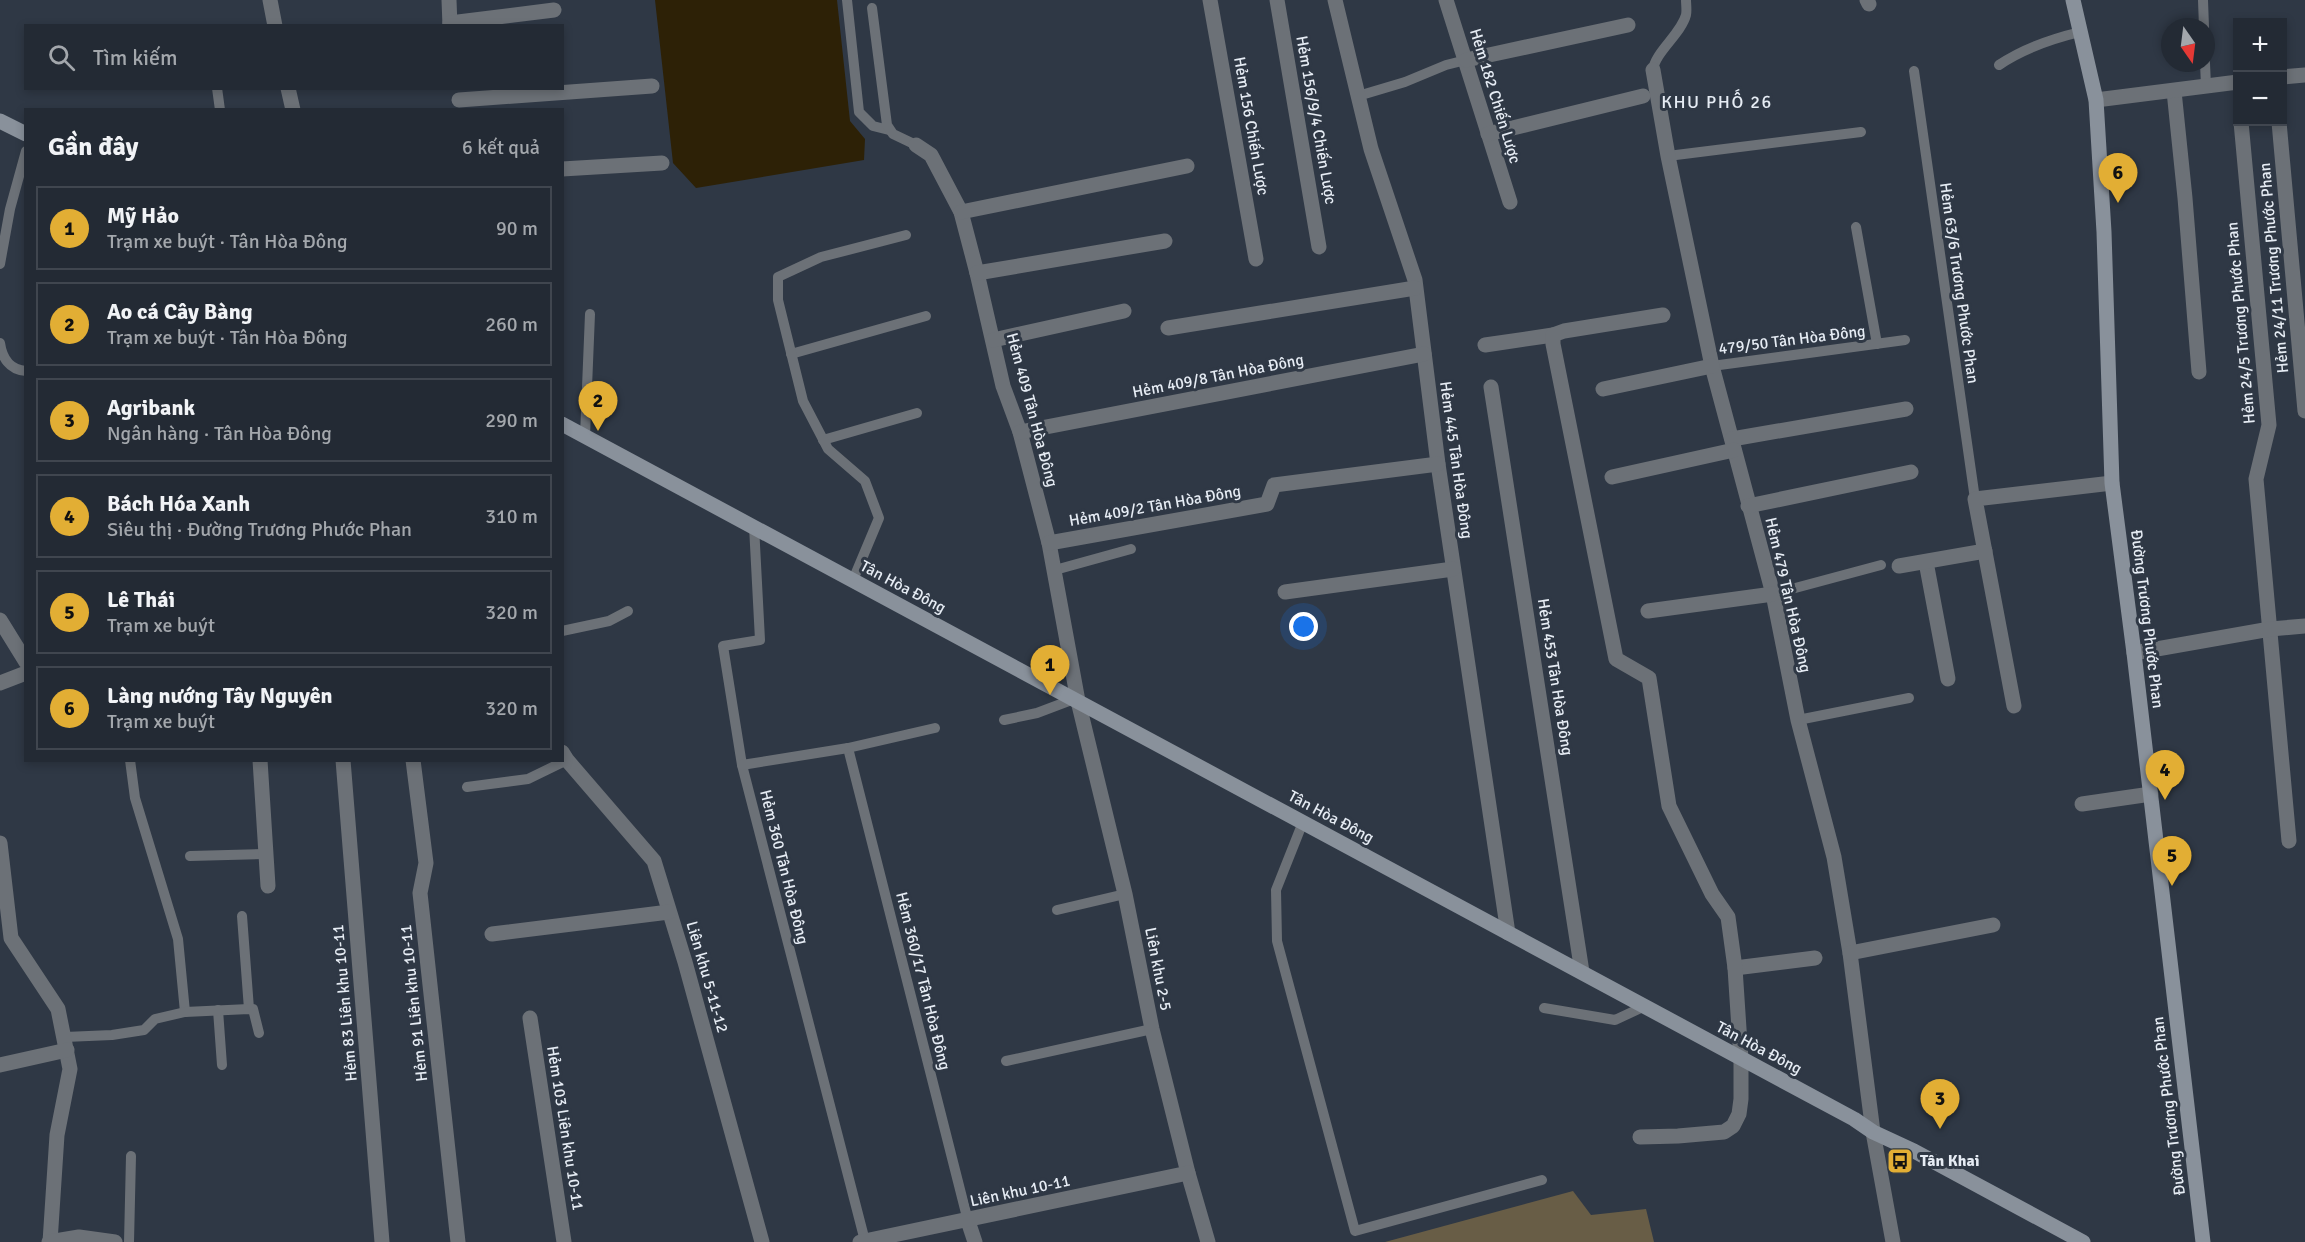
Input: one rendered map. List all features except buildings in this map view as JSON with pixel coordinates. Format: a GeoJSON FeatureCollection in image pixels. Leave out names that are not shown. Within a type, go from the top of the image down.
{"type":"FeatureCollection","features":[{"type":"Feature","properties":{"kind":"street"},"geometry":{"type":"LineString","coordinates":[[270,0],[275,24]]}},
{"type":"Feature","properties":{"kind":"street"},"geometry":{"type":"LineString","coordinates":[[449,0],[450,24],[554,10]]}},
{"type":"Feature","properties":{"kind":"street","name":"Hẻm 156 Chiến Lược"},"geometry":{"type":"LineString","coordinates":[[1210,0],[1256,259]]}},
{"type":"Feature","properties":{"kind":"street","name":"Hẻm 156/9/4 Chiến Lược"},"geometry":{"type":"LineString","coordinates":[[1277,0],[1319,247]]}},
{"type":"Feature","properties":{"kind":"street","name":"Hẻm 445 Tân Hòa Đông"},"geometry":{"type":"LineString","coordinates":[[1335,0],[1371,149],[1415,280],[1438,464],[1508,933]]}},
{"type":"Feature","properties":{"kind":"street","name":"Hẻm 182 Chiến Lược"},"geometry":{"type":"LineString","coordinates":[[1446,0],[1510,202]]}},
{"type":"Feature","properties":{"kind":"street","name":"Đường Trương Phước Phan"},"geometry":{"type":"LineString","coordinates":[[2073,0],[2096,100],[2104,232],[2112,483],[2203,1242]]}},
{"type":"Feature","properties":{"kind":"street"},"geometry":{"type":"LineString","coordinates":[[1466,60],[1628,25]]}},
{"type":"Feature","properties":{"kind":"street","name":"Hẻm 479 Tân Hòa Đông"},"geometry":{"type":"LineString","coordinates":[[1653,70],[1668,156],[1712,366],[1773,594],[1798,720],[1834,858],[1850,953],[1874,1132],[1893,1242]]}},
{"type":"Feature","properties":{"kind":"street"},"geometry":{"type":"LineString","coordinates":[[2287,77],[2305,75]]}},
{"type":"Feature","properties":{"kind":"street"},"geometry":{"type":"LineString","coordinates":[[2096,100],[2233,83]]}},
{"type":"Feature","properties":{"kind":"street"},"geometry":{"type":"LineString","coordinates":[[458,99],[652,86]]}},
{"type":"Feature","properties":{"kind":"street"},"geometry":{"type":"LineString","coordinates":[[288,90],[293,108]]}},
{"type":"Feature","properties":{"kind":"street"},"geometry":{"type":"LineString","coordinates":[[2174,91],[2199,372]]}},
{"type":"Feature","properties":{"kind":"street"},"geometry":{"type":"LineString","coordinates":[[1488,134],[1643,96]]}},
{"type":"Feature","properties":{"kind":"street"},"geometry":{"type":"LineString","coordinates":[[0,121],[24,133]]}},
{"type":"Feature","properties":{"kind":"street","name":"Hẻm 24/5 Trương Phước Phan"},"geometry":{"type":"LineString","coordinates":[[2241,126],[2269,425],[2256,479],[2289,842]]}},
{"type":"Feature","properties":{"kind":"street","name":"Hẻm 24/11 Trương Phước Phan"},"geometry":{"type":"LineString","coordinates":[[2279,126],[2305,411]]}},
{"type":"Feature","properties":{"kind":"street","name":"Hẻm 409 Tân Hòa Đông"},"geometry":{"type":"LineString","coordinates":[[916,145],[931,155],[961,212],[1003,386],[1020,432],[1049,543],[1076,700]]}},
{"type":"Feature","properties":{"kind":"street"},"geometry":{"type":"LineString","coordinates":[[564,170],[662,163]]}},
{"type":"Feature","properties":{"kind":"street"},"geometry":{"type":"LineString","coordinates":[[961,212],[1187,166]]}},
{"type":"Feature","properties":{"kind":"street"},"geometry":{"type":"LineString","coordinates":[[977,273],[1165,241]]}},
{"type":"Feature","properties":{"kind":"street"},"geometry":{"type":"LineString","coordinates":[[1168,328],[1415,288]]}},
{"type":"Feature","properties":{"kind":"street"},"geometry":{"type":"LineString","coordinates":[[993,340],[1124,311]]}},
{"type":"Feature","properties":{"kind":"street"},"geometry":{"type":"LineString","coordinates":[[1485,345],[1663,315]]}},
{"type":"Feature","properties":{"kind":"street"},"geometry":{"type":"LineString","coordinates":[[1553,335],[1553,345],[1616,659],[1649,678],[1669,806],[1712,894],[1728,917],[1736,968],[1741,1059],[1739,1114],[1733,1126],[1724,1132],[1709,1134],[1640,1137]]}},
{"type":"Feature","properties":{"kind":"street","name":"Hẻm 409/8 Tân Hòa Đông"},"geometry":{"type":"LineString","coordinates":[[1020,432],[1424,354]]}},
{"type":"Feature","properties":{"kind":"street"},"geometry":{"type":"LineString","coordinates":[[1603,389],[1712,366]]}},
{"type":"Feature","properties":{"kind":"street","name":"Hẻm 453 Tân Hòa Đông"},"geometry":{"type":"LineString","coordinates":[[1491,387],[1582,972]]}},
{"type":"Feature","properties":{"kind":"street"},"geometry":{"type":"LineString","coordinates":[[1612,477],[1733,445],[1906,409]]}},
{"type":"Feature","properties":{"kind":"street","name":"Tân Hòa Đông"},"geometry":{"type":"LineString","coordinates":[[564,424],[1645,1006],[1874,1132],[1914,1151],[2083,1242]]}},
{"type":"Feature","properties":{"kind":"street","name":"Hẻm 409/2 Tân Hòa Đông"},"geometry":{"type":"LineString","coordinates":[[1049,543],[1267,504],[1274,485],[1438,464]]}},
{"type":"Feature","properties":{"kind":"street"},"geometry":{"type":"LineString","coordinates":[[1748,506],[1911,472]]}},
{"type":"Feature","properties":{"kind":"street"},"geometry":{"type":"LineString","coordinates":[[2014,706],[1975,499],[2112,483]]}},
{"type":"Feature","properties":{"kind":"street"},"geometry":{"type":"LineString","coordinates":[[1899,566],[1985,551]]}},
{"type":"Feature","properties":{"kind":"street"},"geometry":{"type":"LineString","coordinates":[[1926,562],[1947,679]]}},
{"type":"Feature","properties":{"kind":"street"},"geometry":{"type":"LineString","coordinates":[[1285,592],[1453,569]]}},
{"type":"Feature","properties":{"kind":"street"},"geometry":{"type":"LineString","coordinates":[[1648,611],[1773,594]]}},
{"type":"Feature","properties":{"kind":"street"},"geometry":{"type":"LineString","coordinates":[[0,620],[24,659]]}},
{"type":"Feature","properties":{"kind":"street"},"geometry":{"type":"LineString","coordinates":[[2134,654],[2270,629],[2305,626]]}},
{"type":"Feature","properties":{"kind":"street"},"geometry":{"type":"LineString","coordinates":[[0,683],[24,674]]}},
{"type":"Feature","properties":{"kind":"street","name":"Liên khu 2-5"},"geometry":{"type":"LineString","coordinates":[[1076,700],[1125,894],[1152,1029],[1208,1242]]}},
{"type":"Feature","properties":{"kind":"street","name":"Liên khu 5-11-12"},"geometry":{"type":"LineString","coordinates":[[565,756],[654,861],[762,1242]]}},
{"type":"Feature","properties":{"kind":"street"},"geometry":{"type":"LineString","coordinates":[[260,762],[268,886]]}},
{"type":"Feature","properties":{"kind":"street","name":"Hẻm 83 Liên khu 10-11"},"geometry":{"type":"LineString","coordinates":[[343,762],[382,1242]]}},
{"type":"Feature","properties":{"kind":"street","name":"Hẻm 91 Liên khu 10-11"},"geometry":{"type":"LineString","coordinates":[[413,762],[426,863],[420,893],[458,1242]]}},
{"type":"Feature","properties":{"kind":"street"},"geometry":{"type":"LineString","coordinates":[[2082,804],[2151,794]]}},
{"type":"Feature","properties":{"kind":"street"},"geometry":{"type":"LineString","coordinates":[[0,843],[11,938],[58,1009],[70,1069],[57,1135],[50,1242],[79,1236],[115,1242]]}},
{"type":"Feature","properties":{"kind":"street"},"geometry":{"type":"LineString","coordinates":[[492,934],[669,912]]}},
{"type":"Feature","properties":{"kind":"street"},"geometry":{"type":"LineString","coordinates":[[1850,953],[1993,925]]}},
{"type":"Feature","properties":{"kind":"street"},"geometry":{"type":"LineString","coordinates":[[1736,968],[1815,958]]}},
{"type":"Feature","properties":{"kind":"street","name":"Hẻm 103 Liên khu 10-11"},"geometry":{"type":"LineString","coordinates":[[530,1018],[564,1242]]}},
{"type":"Feature","properties":{"kind":"street"},"geometry":{"type":"LineString","coordinates":[[0,1065],[66,1044]]}},
{"type":"Feature","properties":{"kind":"street","name":"Liên khu 10-11"},"geometry":{"type":"LineString","coordinates":[[862,1241],[968,1221],[1188,1173]]}},
{"type":"Feature","properties":{"kind":"street"},"geometry":{"type":"LineString","coordinates":[[968,1221],[975,1242]]}},
{"type":"Feature","properties":{"kind":"lane"},"geometry":{"type":"LineString","coordinates":[[847,0],[859,112],[873,126],[889,130],[916,145]]}},
{"type":"Feature","properties":{"kind":"lane"},"geometry":{"type":"LineString","coordinates":[[1653,70],[1654,63],[1676,34],[1686,15],[1686,0]]}},
{"type":"Feature","properties":{"kind":"lane"},"geometry":{"type":"LineString","coordinates":[[2203,0],[2204,18]]}},
{"type":"Feature","properties":{"kind":"lane"},"geometry":{"type":"LineString","coordinates":[[873,8],[885,120],[889,130]]}},
{"type":"Feature","properties":{"kind":"lane"},"geometry":{"type":"LineString","coordinates":[[1999,64],[2018,52],[2080,32]]}},
{"type":"Feature","properties":{"kind":"lane"},"geometry":{"type":"LineString","coordinates":[[1358,96],[1466,60]]}},
{"type":"Feature","properties":{"kind":"lane","name":"Hẻm 63/6 Trương Phước Phan"},"geometry":{"type":"LineString","coordinates":[[1914,72],[1975,499]]}},
{"type":"Feature","properties":{"kind":"lane"},"geometry":{"type":"LineString","coordinates":[[2205,72],[2206,86]]}},
{"type":"Feature","properties":{"kind":"lane"},"geometry":{"type":"LineString","coordinates":[[217,90],[220,108]]}},
{"type":"Feature","properties":{"kind":"lane"},"geometry":{"type":"LineString","coordinates":[[1668,156],[1861,132]]}},
{"type":"Feature","properties":{"kind":"lane"},"geometry":{"type":"LineString","coordinates":[[0,258],[24,158]]}},
{"type":"Feature","properties":{"kind":"lane","name":"479/50 Tân Hòa Đông"},"geometry":{"type":"LineString","coordinates":[[1856,227],[1877,344]]}},
{"type":"Feature","properties":{"kind":"lane"},"geometry":{"type":"LineString","coordinates":[[853,580],[879,518],[865,481],[828,449],[803,401],[778,300],[778,277],[821,256],[906,235]]}},
{"type":"Feature","properties":{"kind":"lane"},"geometry":{"type":"LineString","coordinates":[[585,436],[590,314]]}},
{"type":"Feature","properties":{"kind":"lane"},"geometry":{"type":"LineString","coordinates":[[791,354],[926,316]]}},
{"type":"Feature","properties":{"kind":"lane","name":"479/50 Tân Hòa Đông"},"geometry":{"type":"LineString","coordinates":[[1712,366],[1905,340]]}},
{"type":"Feature","properties":{"kind":"lane"},"geometry":{"type":"LineString","coordinates":[[0,343],[2,357],[17,370],[24,371]]}},
{"type":"Feature","properties":{"kind":"lane"},"geometry":{"type":"LineString","coordinates":[[823,440],[916,413]]}},
{"type":"Feature","properties":{"kind":"lane","name":"Hẻm 360 Tân Hòa Đông"},"geometry":{"type":"LineString","coordinates":[[753,526],[760,640],[723,646],[742,765],[862,1241]]}},
{"type":"Feature","properties":{"kind":"lane"},"geometry":{"type":"LineString","coordinates":[[1055,570],[1131,549]]}},
{"type":"Feature","properties":{"kind":"lane"},"geometry":{"type":"LineString","coordinates":[[1773,594],[1881,565]]}},
{"type":"Feature","properties":{"kind":"lane"},"geometry":{"type":"LineString","coordinates":[[564,631],[609,621],[628,611]]}},
{"type":"Feature","properties":{"kind":"lane"},"geometry":{"type":"LineString","coordinates":[[1798,720],[1909,698]]}},
{"type":"Feature","properties":{"kind":"lane"},"geometry":{"type":"LineString","coordinates":[[1004,720],[1037,713],[1076,700]]}},
{"type":"Feature","properties":{"kind":"lane"},"geometry":{"type":"LineString","coordinates":[[742,765],[848,748],[935,728]]}},
{"type":"Feature","properties":{"kind":"lane","name":"Hẻm 360/17 Tân Hòa Đông"},"geometry":{"type":"LineString","coordinates":[[848,748],[968,1221]]}},
{"type":"Feature","properties":{"kind":"lane"},"geometry":{"type":"LineString","coordinates":[[130,762],[135,798],[178,939],[185,1012]]}},
{"type":"Feature","properties":{"kind":"lane"},"geometry":{"type":"LineString","coordinates":[[467,787],[528,779],[555,762]]}},
{"type":"Feature","properties":{"kind":"lane"},"geometry":{"type":"LineString","coordinates":[[1303,822],[1276,890],[1277,941],[1355,1231],[1542,1180]]}},
{"type":"Feature","properties":{"kind":"lane"},"geometry":{"type":"LineString","coordinates":[[190,856],[265,854]]}},
{"type":"Feature","properties":{"kind":"lane"},"geometry":{"type":"LineString","coordinates":[[1058,910],[1125,894]]}},
{"type":"Feature","properties":{"kind":"lane"},"geometry":{"type":"LineString","coordinates":[[242,916],[249,1009]]}},
{"type":"Feature","properties":{"kind":"lane"},"geometry":{"type":"LineString","coordinates":[[1544,1008],[1615,1020],[1645,1006]]}},
{"type":"Feature","properties":{"kind":"lane"},"geometry":{"type":"LineString","coordinates":[[66,1044],[144,1030],[155,1019],[185,1012],[218,1010],[253,1009],[259,1033]]}},
{"type":"Feature","properties":{"kind":"lane"},"geometry":{"type":"LineString","coordinates":[[218,1010],[222,1065]]}},
{"type":"Feature","properties":{"kind":"lane"},"geometry":{"type":"LineString","coordinates":[[1006,1061],[1152,1029]]}},
{"type":"Feature","properties":{"kind":"lane"},"geometry":{"type":"LineString","coordinates":[[129,1242],[130,1156]]}},
{"type":"Feature","properties":{"kind":"shaded area"},"geometry":{"type":"Polygon","coordinates":[[[655,0],[837,0],[850,121],[865,139],[864,160],[696,188],[673,163],[655,0]]]}},
{"type":"Feature","properties":{"kind":"shaded area"},"geometry":{"type":"Polygon","coordinates":[[[1573,1191],[1591,1215],[1646,1209],[1654,1242],[1385,1242],[1573,1191]]]}},
{"type":"Feature","properties":{"kind":"place","name":"Làng nướng Tây Nguyên"},"geometry":{"type":"Point","coordinates":[2118,203]}},
{"type":"Feature","properties":{"kind":"place","name":"Ao cá Cây Bàng"},"geometry":{"type":"Point","coordinates":[598,431]}},
{"type":"Feature","properties":{"kind":"place","name":"Mỹ Hảo"},"geometry":{"type":"Point","coordinates":[1050,695]}},
{"type":"Feature","properties":{"kind":"place","name":"Bách Hóa Xanh"},"geometry":{"type":"Point","coordinates":[2165,800]}},
{"type":"Feature","properties":{"kind":"place","name":"Lê Thái"},"geometry":{"type":"Point","coordinates":[2172,886]}},
{"type":"Feature","properties":{"kind":"place","name":"Agribank"},"geometry":{"type":"Point","coordinates":[1940,1129]}},
{"type":"Feature","properties":{"kind":"place","name":"Tân Khai"},"geometry":{"type":"Point","coordinates":[1900,1161]}},
{"type":"Feature","properties":{"kind":"district","name":"KHU PHỐ 26"},"geometry":{"type":"Point","coordinates":[1717,102]}}]}
